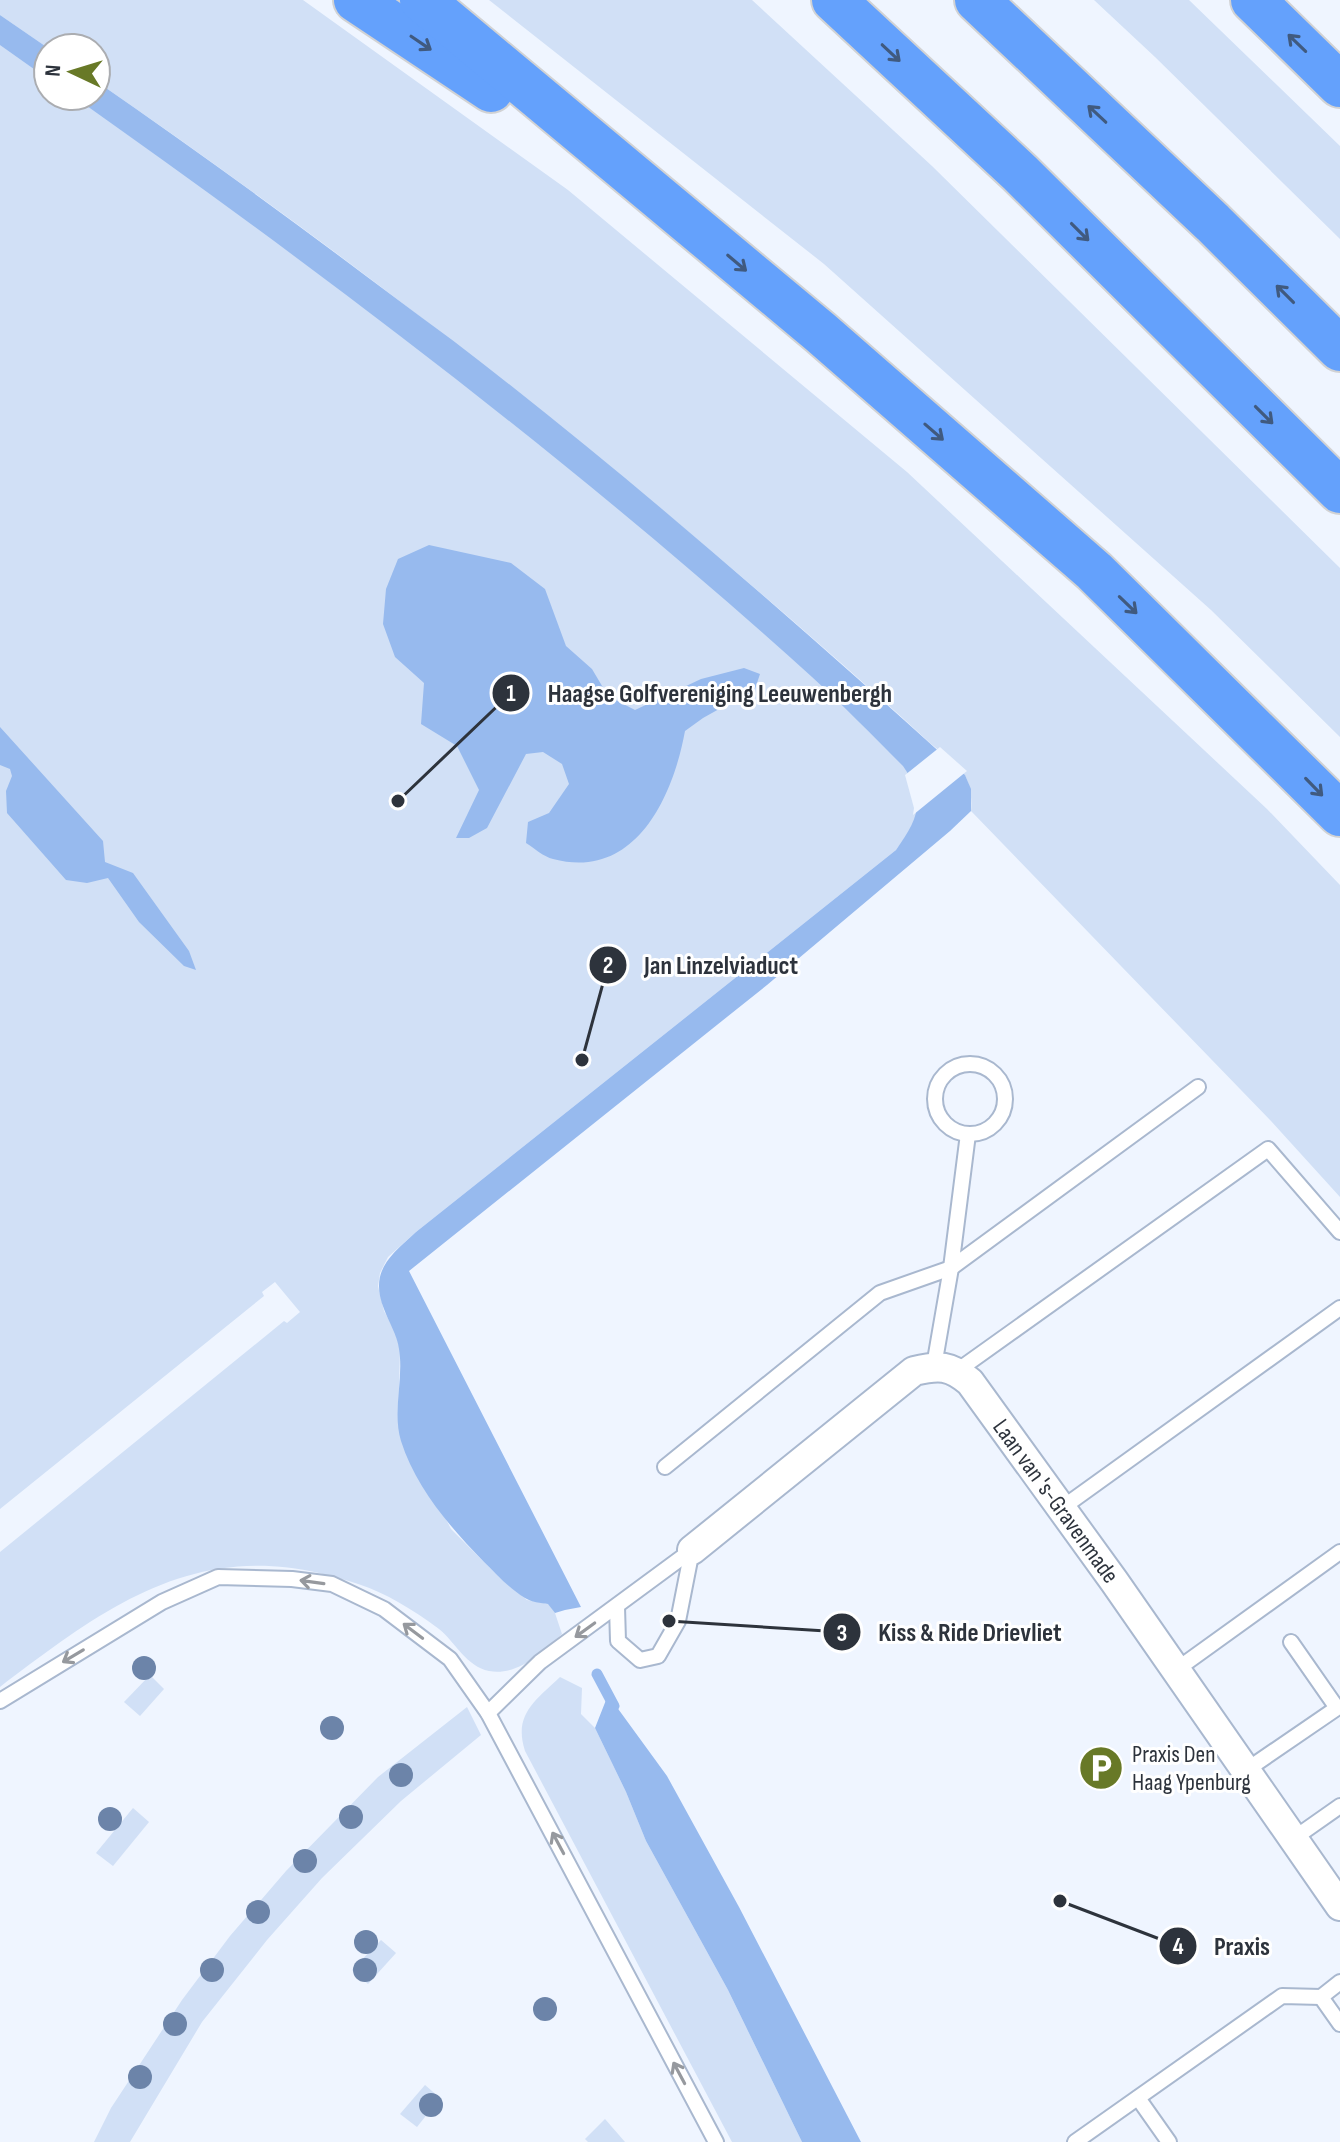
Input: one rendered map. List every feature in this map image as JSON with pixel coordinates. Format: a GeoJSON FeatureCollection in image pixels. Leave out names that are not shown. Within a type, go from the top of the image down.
{"type":"FeatureCollection","features":[{"type":"Feature","properties":{"kind":"highway"},"geometry":{"type":"LineString","coordinates":[[356,0],[677,213]]}},
{"type":"Feature","properties":{"kind":"highway"},"geometry":{"type":"LineString","coordinates":[[422,0],[820,332],[1094,571],[1340,814]]}},
{"type":"Feature","properties":{"kind":"highway"},"geometry":{"type":"LineString","coordinates":[[834,0],[1020,173],[1340,491]]}},
{"type":"Feature","properties":{"kind":"highway"},"geometry":{"type":"LineString","coordinates":[[977,0],[1213,223],[1340,349]]}},
{"type":"Feature","properties":{"kind":"highway"},"geometry":{"type":"LineString","coordinates":[[1253,0],[1340,85]]}},
{"type":"Feature","properties":{"kind":"street","name":"Laan van 's-Gravenmade"},"geometry":{"type":"LineString","coordinates":[[946,1368],[970,1382],[1062,1508],[1340,1906]]}},
{"type":"Feature","properties":{"kind":"street"},"geometry":{"type":"LineString","coordinates":[[692,1550],[914,1371],[946,1368]]}},
{"type":"Feature","properties":{"kind":"lane"},"geometry":{"type":"LineString","coordinates":[[968,1064],[990,1070],[998,1078],[1005,1099],[1004,1111],[990,1128],[968,1134],[947,1125],[936,1105],[936,1093],[947,1073],[968,1064]]}},
{"type":"Feature","properties":{"kind":"lane"},"geometry":{"type":"LineString","coordinates":[[665,1467],[880,1293],[951,1268],[1198,1087]]}},
{"type":"Feature","properties":{"kind":"lane"},"geometry":{"type":"LineString","coordinates":[[946,1368],[951,1268],[968,1134]]}},
{"type":"Feature","properties":{"kind":"lane"},"geometry":{"type":"LineString","coordinates":[[946,1368],[1268,1149],[1340,1232]]}},
{"type":"Feature","properties":{"kind":"lane"},"geometry":{"type":"LineString","coordinates":[[1062,1508],[1340,1308]]}},
{"type":"Feature","properties":{"kind":"lane"},"geometry":{"type":"LineString","coordinates":[[488,1713],[540,1662],[692,1550]]}},
{"type":"Feature","properties":{"kind":"lane"},"geometry":{"type":"LineString","coordinates":[[617,1607],[618,1641],[640,1660],[658,1656],[678,1621],[692,1550]]}},
{"type":"Feature","properties":{"kind":"lane"},"geometry":{"type":"LineString","coordinates":[[1176,1670],[1340,1552]]}},
{"type":"Feature","properties":{"kind":"lane"},"geometry":{"type":"LineString","coordinates":[[0,1701],[162,1602],[218,1577],[292,1579],[332,1584],[384,1609],[450,1659],[488,1713],[716,2142]]}},
{"type":"Feature","properties":{"kind":"lane"},"geometry":{"type":"LineString","coordinates":[[1245,1771],[1337,1708],[1291,1642]]}},
{"type":"Feature","properties":{"kind":"lane"},"geometry":{"type":"LineString","coordinates":[[1293,1839],[1340,1806]]}},
{"type":"Feature","properties":{"kind":"lane"},"geometry":{"type":"LineString","coordinates":[[1075,2142],[1282,1996],[1321,1997],[1340,1982]]}},
{"type":"Feature","properties":{"kind":"lane"},"geometry":{"type":"LineString","coordinates":[[1321,1997],[1340,2024]]}},
{"type":"Feature","properties":{"kind":"lane"},"geometry":{"type":"LineString","coordinates":[[1138,2098],[1169,2142]]}},
{"type":"Feature","properties":{"kind":"shaded area"},"geometry":{"type":"Polygon","coordinates":[[[0,0],[303,0],[568,190],[907,472],[1267,809],[1340,885],[1340,1197],[1271,1121],[971,811],[969,784],[954,763],[831,654],[643,494],[465,351],[282,213],[112,92],[112,32],[32,32],[32,37],[0,15],[0,0]]]}},
{"type":"Feature","properties":{"kind":"shaded area"},"geometry":{"type":"Polygon","coordinates":[[[489,0],[752,0],[932,166],[1340,568],[1340,737],[1211,610],[824,264],[489,0]]]}},
{"type":"Feature","properties":{"kind":"shaded area"},"geometry":{"type":"Polygon","coordinates":[[[1094,0],[1189,0],[1340,146],[1340,239],[1155,57],[1094,0]]]}},
{"type":"Feature","properties":{"kind":"shaded area"},"geometry":{"type":"Polygon","coordinates":[[[0,27],[32,49],[32,112],[112,112],[112,108],[515,404],[888,724],[874,736],[911,777],[918,808],[909,833],[896,850],[416,1232],[388,1257],[380,1273],[378,1286],[384,1311],[395,1331],[400,1350],[398,1425],[451,1529],[527,1600],[549,1604],[555,1613],[562,1634],[529,1661],[500,1672],[481,1669],[424,1618],[360,1584],[319,1573],[272,1566],[228,1568],[187,1576],[110,1610],[0,1687],[0,1552],[284,1321],[287,1323],[300,1312],[275,1282],[262,1292],[264,1296],[0,1509],[0,27]]]}},
{"type":"Feature","properties":{"kind":"shaded area"},"geometry":{"type":"Polygon","coordinates":[[[150,1675],[164,1689],[140,1716],[124,1702],[150,1675]]]}},
{"type":"Feature","properties":{"kind":"shaded area"},"geometry":{"type":"Polygon","coordinates":[[[560,1677],[582,1688],[581,1714],[595,1728],[646,1841],[728,1990],[802,2142],[732,2142],[525,1751],[522,1738],[524,1717],[535,1701],[560,1677]]]}},
{"type":"Feature","properties":{"kind":"shaded area"},"geometry":{"type":"Polygon","coordinates":[[[467,1707],[481,1735],[401,1801],[322,1878],[267,1940],[202,2022],[130,2142],[94,2142],[111,2108],[182,2000],[230,1936],[286,1871],[378,1777],[467,1707]]]}},
{"type":"Feature","properties":{"kind":"shaded area"},"geometry":{"type":"Polygon","coordinates":[[[133,1808],[149,1822],[113,1866],[96,1853],[133,1808]]]}},
{"type":"Feature","properties":{"kind":"shaded area"},"geometry":{"type":"Polygon","coordinates":[[[381,1940],[396,1953],[368,1984],[352,1970],[381,1940]]]}},
{"type":"Feature","properties":{"kind":"shaded area"},"geometry":{"type":"Polygon","coordinates":[[[425,2085],[440,2098],[417,2127],[400,2114],[425,2085]]]}},
{"type":"Feature","properties":{"kind":"shaded area"},"geometry":{"type":"Polygon","coordinates":[[[605,2119],[625,2142],[588,2142],[585,2139],[605,2119]]]}},
{"type":"Feature","properties":{"kind":"water"},"geometry":{"type":"Polygon","coordinates":[[[0,15],[32,37],[32,68],[0,45],[0,15]]]}},
{"type":"Feature","properties":{"kind":"water"},"geometry":{"type":"Polygon","coordinates":[[[112,92],[453,341],[727,564],[965,775],[971,789],[971,811],[950,831],[767,985],[409,1271],[581,1607],[555,1613],[548,1604],[519,1594],[471,1549],[425,1491],[407,1458],[399,1430],[399,1349],[380,1296],[381,1274],[390,1257],[416,1232],[896,850],[914,819],[917,809],[915,789],[903,766],[836,699],[635,523],[452,376],[95,112],[112,112],[112,92]]]}},
{"type":"Feature","properties":{"kind":"water"},"geometry":{"type":"Polygon","coordinates":[[[429,545],[511,563],[545,589],[566,646],[592,669],[608,696],[635,710],[701,679],[744,668],[760,674],[755,689],[685,731],[671,782],[660,806],[628,846],[607,858],[582,863],[550,858],[526,843],[528,822],[549,813],[569,784],[562,764],[543,752],[526,754],[487,828],[469,838],[456,838],[479,790],[457,746],[421,724],[424,683],[395,657],[383,624],[386,589],[398,559],[429,545]]]}},
{"type":"Feature","properties":{"kind":"water"},"geometry":{"type":"Polygon","coordinates":[[[0,727],[103,841],[105,862],[133,873],[189,951],[196,970],[184,966],[139,922],[108,878],[87,883],[66,880],[7,813],[6,791],[12,776],[10,769],[0,765],[0,727]]]}},
{"type":"Feature","properties":{"kind":"water"},"geometry":{"type":"Polygon","coordinates":[[[608,1695],[667,1776],[861,2142],[802,2142],[728,1990],[646,1841],[595,1728],[608,1695]]]}},
{"type":"Feature","properties":{"kind":"pier"},"geometry":{"type":"Polygon","coordinates":[[[940,747],[967,771],[913,815],[905,775],[940,747]]]}},
{"type":"Feature","properties":{"kind":"waterway"},"geometry":{"type":"LineString","coordinates":[[597,1674],[614,1706]]}},
{"type":"Feature","properties":{"kind":"place","name":"Haagse Golfvereniging Leeuwenbergh"},"geometry":{"type":"Point","coordinates":[398,801]}},
{"type":"Feature","properties":{"kind":"place","name":"Jan Linzelviaduct"},"geometry":{"type":"Point","coordinates":[582,1060]}},
{"type":"Feature","properties":{"kind":"place","name":"Kiss & Ride Drievliet"},"geometry":{"type":"Point","coordinates":[669,1621]}},
{"type":"Feature","properties":{"kind":"place","name":"Praxis Den Haag Ypenburg"},"geometry":{"type":"Point","coordinates":[1101,1768]}},
{"type":"Feature","properties":{"kind":"place","name":"Praxis"},"geometry":{"type":"Point","coordinates":[1060,1901]}}]}
